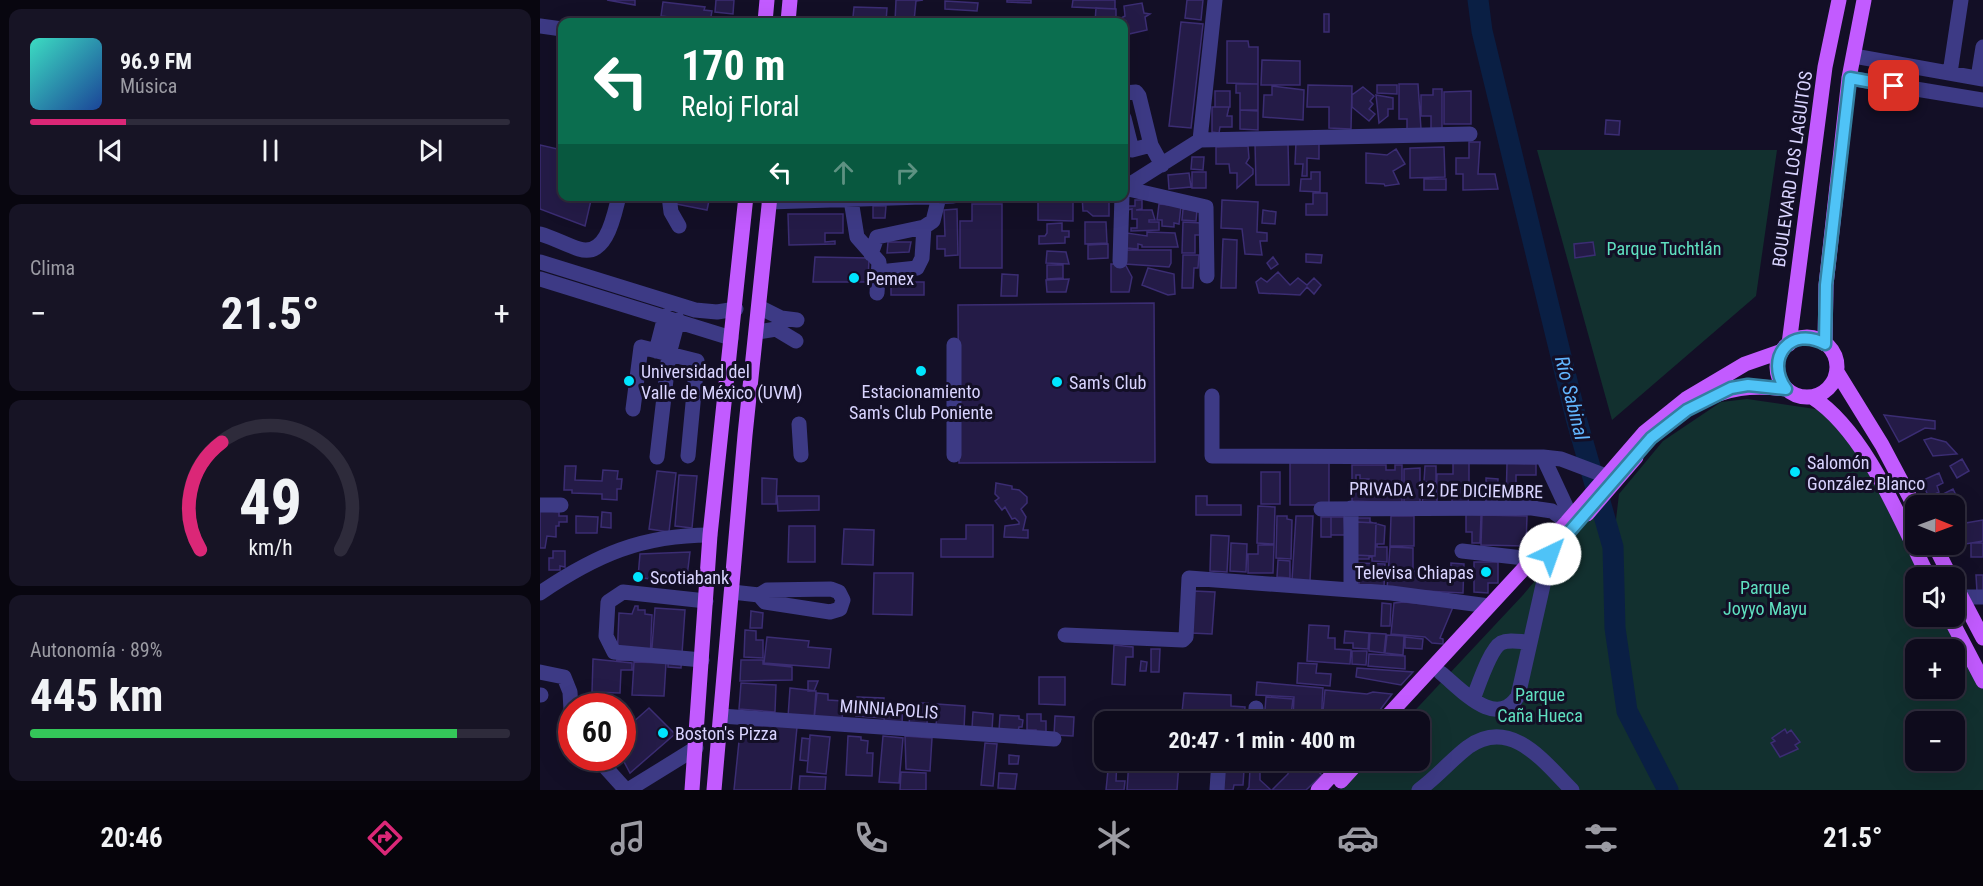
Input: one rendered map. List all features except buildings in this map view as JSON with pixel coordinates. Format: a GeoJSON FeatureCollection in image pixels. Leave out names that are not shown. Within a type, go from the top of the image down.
{"type":"FeatureCollection","features":[{"type":"Feature","properties":{"kind":"main road"},"geometry":{"type":"LineString","coordinates":[[765,18],[767,0]]}},
{"type":"Feature","properties":{"kind":"main road"},"geometry":{"type":"LineString","coordinates":[[788,18],[790,0]]}},
{"type":"Feature","properties":{"kind":"main road","name":"BOULEVARD LOS LAGUITOS"},"geometry":{"type":"LineString","coordinates":[[1785,347],[1825,67],[1839,0]]}},
{"type":"Feature","properties":{"kind":"main road"},"geometry":{"type":"LineString","coordinates":[[1825,344],[1826,285],[1850,78],[1864,0]]}},
{"type":"Feature","properties":{"kind":"main road"},"geometry":{"type":"LineString","coordinates":[[692,790],[710,535],[736,309],[746,201]]}},
{"type":"Feature","properties":{"kind":"main road"},"geometry":{"type":"LineString","coordinates":[[714,790],[770,201]]}},
{"type":"Feature","properties":{"kind":"main road"},"geometry":{"type":"LineString","coordinates":[[1406,711],[1550,554],[1588,505],[1603,479],[1645,432],[1686,399],[1745,364],[1807,337],[1825,344],[1835,356],[1837,372],[1882,445],[1909,495]]}},
{"type":"Feature","properties":{"kind":"main road"},"geometry":{"type":"LineString","coordinates":[[1785,347],[1777,371],[1786,389]]}},
{"type":"Feature","properties":{"kind":"main road"},"geometry":{"type":"LineString","coordinates":[[1603,479],[1687,410],[1710,396],[1731,388],[1748,385],[1786,389],[1800,397],[1812,397],[1831,386],[1837,372]]}},
{"type":"Feature","properties":{"kind":"main road"},"geometry":{"type":"LineString","coordinates":[[1812,397],[1828,408],[1843,423],[1869,462],[1923,567]]}},
{"type":"Feature","properties":{"kind":"main road"},"geometry":{"type":"LineString","coordinates":[[1392,711],[1569,520],[1588,505]]}},
{"type":"Feature","properties":{"kind":"main road"},"geometry":{"type":"LineString","coordinates":[[1965,603],[1983,638]]}},
{"type":"Feature","properties":{"kind":"main road"},"geometry":{"type":"LineString","coordinates":[[1955,627],[1983,681]]}},
{"type":"Feature","properties":{"kind":"main road"},"geometry":{"type":"LineString","coordinates":[[1318,790],[1337,771]]}},
{"type":"Feature","properties":{"kind":"main road"},"geometry":{"type":"LineString","coordinates":[[1333,790],[1342,771]]}},
{"type":"Feature","properties":{"kind":"street"},"geometry":{"type":"LineString","coordinates":[[1200,140],[1215,0]]}},
{"type":"Feature","properties":{"kind":"street"},"geometry":{"type":"LineString","coordinates":[[1950,73],[1961,0]]}},
{"type":"Feature","properties":{"kind":"street"},"geometry":{"type":"LineString","coordinates":[[540,26],[558,28]]}},
{"type":"Feature","properties":{"kind":"street"},"geometry":{"type":"LineString","coordinates":[[1854,56],[1981,79],[1983,47]]}},
{"type":"Feature","properties":{"kind":"street"},"geometry":{"type":"LineString","coordinates":[[1850,78],[1983,100]]}},
{"type":"Feature","properties":{"kind":"street"},"geometry":{"type":"LineString","coordinates":[[1128,93],[1136,93],[1139,96],[1151,145],[1162,165]]}},
{"type":"Feature","properties":{"kind":"street"},"geometry":{"type":"LineString","coordinates":[[1128,134],[1132,150],[1151,145]]}},
{"type":"Feature","properties":{"kind":"street"},"geometry":{"type":"LineString","coordinates":[[1128,186],[1200,140],[1470,134]]}},
{"type":"Feature","properties":{"kind":"street"},"geometry":{"type":"LineString","coordinates":[[1128,189],[1206,207],[1207,276]]}},
{"type":"Feature","properties":{"kind":"street"},"geometry":{"type":"LineString","coordinates":[[618,201],[611,227],[599,246],[590,250],[582,250],[544,235],[540,264],[695,310],[717,312],[736,309]]}},
{"type":"Feature","properties":{"kind":"street"},"geometry":{"type":"LineString","coordinates":[[669,201],[670,212],[679,226]]}},
{"type":"Feature","properties":{"kind":"street"},"geometry":{"type":"LineString","coordinates":[[850,201],[857,237],[879,262],[877,293]]}},
{"type":"Feature","properties":{"kind":"street"},"geometry":{"type":"LineString","coordinates":[[871,254],[877,237],[924,227],[933,221],[938,201]]}},
{"type":"Feature","properties":{"kind":"street"},"geometry":{"type":"LineString","coordinates":[[1120,261],[1122,201]]}},
{"type":"Feature","properties":{"kind":"street"},"geometry":{"type":"LineString","coordinates":[[879,272],[917,268],[922,258],[924,227]]}},
{"type":"Feature","properties":{"kind":"street"},"geometry":{"type":"LineString","coordinates":[[540,279],[731,338]]}},
{"type":"Feature","properties":{"kind":"street"},"geometry":{"type":"LineString","coordinates":[[759,307],[781,318],[797,320]]}},
{"type":"Feature","properties":{"kind":"street"},"geometry":{"type":"LineString","coordinates":[[657,457],[663,353],[672,318]]}},
{"type":"Feature","properties":{"kind":"street"},"geometry":{"type":"LineString","coordinates":[[758,332],[776,329],[796,341]]}},
{"type":"Feature","properties":{"kind":"street"},"geometry":{"type":"LineString","coordinates":[[954,345],[954,455]]}},
{"type":"Feature","properties":{"kind":"street"},"geometry":{"type":"LineString","coordinates":[[633,409],[641,347],[697,361],[688,456]]}},
{"type":"Feature","properties":{"kind":"street"},"geometry":{"type":"LineString","coordinates":[[1212,396],[1212,456],[1543,457],[1561,459],[1603,479]]}},
{"type":"Feature","properties":{"kind":"street"},"geometry":{"type":"LineString","coordinates":[[799,424],[801,454]]}},
{"type":"Feature","properties":{"kind":"street"},"geometry":{"type":"LineString","coordinates":[[1543,457],[1569,520]]}},
{"type":"Feature","properties":{"kind":"street"},"geometry":{"type":"LineString","coordinates":[[540,504],[561,505]]}},
{"type":"Feature","properties":{"kind":"street"},"geometry":{"type":"LineString","coordinates":[[1351,508],[1351,589]]}},
{"type":"Feature","properties":{"kind":"street","name":"PRIVADA 12 DE DICIEMBRE"},"geometry":{"type":"LineString","coordinates":[[1320,509],[1532,508],[1552,511],[1569,520]]}},
{"type":"Feature","properties":{"kind":"street"},"geometry":{"type":"LineString","coordinates":[[540,593],[559,580],[636,543],[667,536],[710,535]]}},
{"type":"Feature","properties":{"kind":"street"},"geometry":{"type":"LineString","coordinates":[[1462,551],[1533,560]]}},
{"type":"Feature","properties":{"kind":"street"},"geometry":{"type":"LineString","coordinates":[[1441,673],[1473,699],[1490,709],[1501,711],[1511,706],[1518,696],[1550,554]]}},
{"type":"Feature","properties":{"kind":"street"},"geometry":{"type":"LineString","coordinates":[[1065,635],[1183,640],[1186,637],[1189,578],[1351,589],[1489,606]]}},
{"type":"Feature","properties":{"kind":"street"},"geometry":{"type":"LineString","coordinates":[[702,660],[614,652],[606,636],[607,613],[608,602],[623,592],[706,601]]}},
{"type":"Feature","properties":{"kind":"street"},"geometry":{"type":"LineString","coordinates":[[732,592],[759,595]]}},
{"type":"Feature","properties":{"kind":"street"},"geometry":{"type":"LineString","coordinates":[[1965,592],[1983,597]]}},
{"type":"Feature","properties":{"kind":"street"},"geometry":{"type":"LineString","coordinates":[[1473,699],[1493,652],[1499,644],[1512,641],[1530,642]]}},
{"type":"Feature","properties":{"kind":"street"},"geometry":{"type":"LineString","coordinates":[[540,672],[564,677],[570,693]]}},
{"type":"Feature","properties":{"kind":"street","name":"MINNIAPOLIS"},"geometry":{"type":"LineString","coordinates":[[721,716],[1054,739]]}},
{"type":"Feature","properties":{"kind":"street"},"geometry":{"type":"LineString","coordinates":[[1419,790],[1470,746],[1492,738],[1522,742],[1572,790]]}},
{"type":"Feature","properties":{"kind":"street"},"geometry":{"type":"LineString","coordinates":[[609,771],[627,790],[696,748]]}},
{"type":"Feature","properties":{"kind":"street"},"geometry":{"type":"LineString","coordinates":[[1217,790],[1218,771]]}},
{"type":"Feature","properties":{"kind":"green space","name":"Parque Tuchtlán"},"geometry":{"type":"Polygon","coordinates":[[[1537,150],[1777,150],[1756,296],[1612,420],[1537,150]]]}},
{"type":"Feature","properties":{"kind":"green space","name":"Parque Joyyo Mayu"},"geometry":{"type":"Polygon","coordinates":[[[1747,399],[1822,410],[1860,456],[1905,538],[1905,555],[1914,555],[1921,567],[1905,567],[1905,627],[1951,627],[1958,639],[1905,639],[1905,699],[1965,699],[1965,653],[1983,687],[1983,790],[1339,790],[1357,771],[1430,771],[1430,711],[1414,711],[1523,595],[1601,505],[1613,545],[1619,494],[1663,441],[1721,402],[1747,399]]]}},
{"type":"Feature","properties":{"kind":"waterway","name":"Río Sabinal"},"geometry":{"type":"LineString","coordinates":[[1478,0],[1482,31],[1576,418],[1613,547],[1615,628],[1627,711],[1668,790]]}},
{"type":"Feature","properties":{"kind":"place","name":"Pemex"},"geometry":{"type":"Point","coordinates":[854,278]}},
{"type":"Feature","properties":{"kind":"place","name":"Estacionamiento Sam's Club Poniente"},"geometry":{"type":"Point","coordinates":[921,371]}},
{"type":"Feature","properties":{"kind":"place","name":"Universidad del Valle de México (UVM)"},"geometry":{"type":"Point","coordinates":[629,381]}},
{"type":"Feature","properties":{"kind":"place","name":"Sam's Club"},"geometry":{"type":"Point","coordinates":[1057,382]}},
{"type":"Feature","properties":{"kind":"place","name":"Salomón González Blanco"},"geometry":{"type":"Point","coordinates":[1795,472]}},
{"type":"Feature","properties":{"kind":"place","name":"Televisa Chiapas"},"geometry":{"type":"Point","coordinates":[1486,572]}},
{"type":"Feature","properties":{"kind":"place","name":"Scotiabank"},"geometry":{"type":"Point","coordinates":[638,577]}},
{"type":"Feature","properties":{"kind":"place","name":"Boston's Pizza"},"geometry":{"type":"Point","coordinates":[663,733]}},
{"type":"Feature","properties":{"kind":"route"},"geometry":{"type":"LineString","coordinates":[[1550,554],[1651,438],[1687,410],[1710,396],[1731,388],[1748,385],[1786,389],[1777,371],[1782,351],[1797,339],[1807,337],[1825,344],[1826,285],[1850,78],[1894,86]]}},
{"type":"Feature","properties":{"kind":"park label","name":"Parque Caña Hueca"},"geometry":{"type":"Point","coordinates":[1540,704]}}]}
